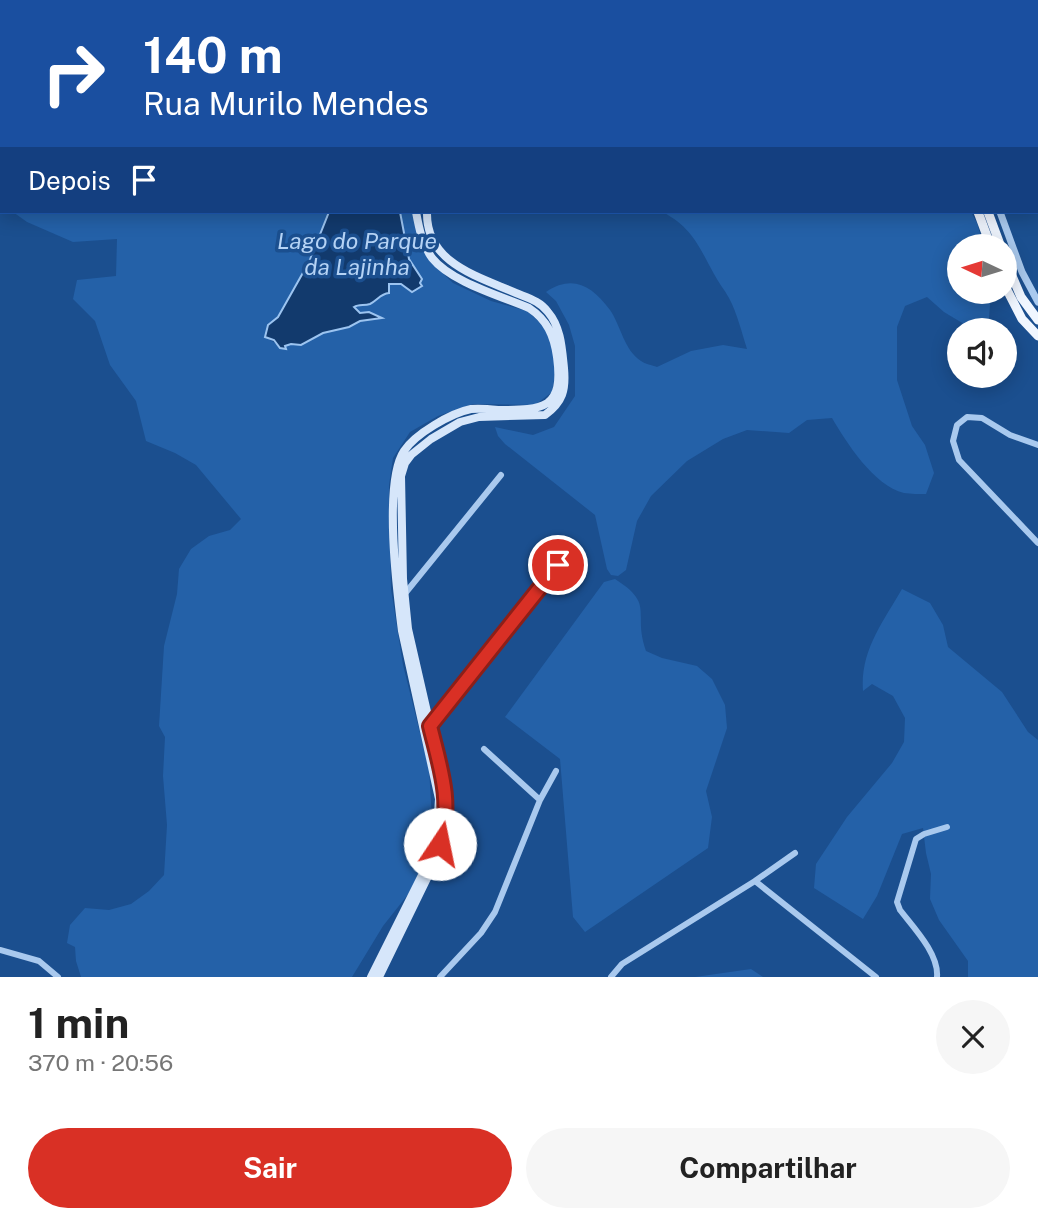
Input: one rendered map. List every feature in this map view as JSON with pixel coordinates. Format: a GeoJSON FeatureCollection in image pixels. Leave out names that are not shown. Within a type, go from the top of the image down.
{"type":"FeatureCollection","features":[{"type":"Feature","properties":{"kind":"main road"},"geometry":{"type":"LineString","coordinates":[[371,977],[428,863],[438,827],[439,799],[401,596],[394,530],[395,472],[405,448],[428,430],[458,414],[473,409],[535,409],[555,397],[559,387],[556,349],[549,327],[540,315],[455,276],[442,267],[433,259],[425,244],[416,214]]}},
{"type":"Feature","properties":{"kind":"main road"},"geometry":{"type":"LineString","coordinates":[[401,596],[401,476],[411,454],[460,422],[479,417],[545,415],[561,400],[565,389],[562,349],[556,323],[547,309],[536,301],[466,271],[447,259],[439,252],[428,230],[427,214]]}},
{"type":"Feature","properties":{"kind":"main road"},"geometry":{"type":"LineString","coordinates":[[979,214],[986,234]]}},
{"type":"Feature","properties":{"kind":"main road"},"geometry":{"type":"LineString","coordinates":[[989,214],[996,234]]}},
{"type":"Feature","properties":{"kind":"main road"},"geometry":{"type":"LineString","coordinates":[[1017,288],[1038,320]]}},
{"type":"Feature","properties":{"kind":"main road"},"geometry":{"type":"LineString","coordinates":[[1014,304],[1022,319],[1038,336]]}},
{"type":"Feature","properties":{"kind":"main road"},"geometry":{"type":"LineString","coordinates":[[379,977],[434,864],[446,824],[447,799],[427,728]]}},
{"type":"Feature","properties":{"kind":"street"},"geometry":{"type":"LineString","coordinates":[[1001,214],[1022,272],[1038,302]]}},
{"type":"Feature","properties":{"kind":"street"},"geometry":{"type":"LineString","coordinates":[[1038,445],[1010,435],[982,418],[967,417],[957,425],[953,441],[959,460],[1038,543]]}},
{"type":"Feature","properties":{"kind":"street"},"geometry":{"type":"LineString","coordinates":[[401,596],[501,475]]}},
{"type":"Feature","properties":{"kind":"street"},"geometry":{"type":"LineString","coordinates":[[427,728],[569,549]]}},
{"type":"Feature","properties":{"kind":"street"},"geometry":{"type":"LineString","coordinates":[[484,749],[540,800]]}},
{"type":"Feature","properties":{"kind":"street"},"geometry":{"type":"LineString","coordinates":[[440,977],[481,933],[495,912],[540,800],[556,771]]}},
{"type":"Feature","properties":{"kind":"street"},"geometry":{"type":"LineString","coordinates":[[937,977],[938,970],[933,957],[897,902],[916,839],[947,827]]}},
{"type":"Feature","properties":{"kind":"street"},"geometry":{"type":"LineString","coordinates":[[611,977],[622,964],[795,853]]}},
{"type":"Feature","properties":{"kind":"street"},"geometry":{"type":"LineString","coordinates":[[755,881],[876,977]]}},
{"type":"Feature","properties":{"kind":"street"},"geometry":{"type":"LineString","coordinates":[[0,950],[39,961],[58,977]]}},
{"type":"Feature","properties":{"kind":"shaded area"},"geometry":{"type":"Polygon","coordinates":[[[16,214],[328,214],[309,262],[278,317],[268,325],[265,337],[285,349],[285,346],[301,345],[332,329],[381,318],[375,314],[360,314],[354,307],[389,293],[389,284],[401,284],[415,291],[419,286],[419,273],[409,259],[400,214],[415,214],[431,262],[453,283],[491,301],[527,311],[546,328],[553,350],[555,374],[552,392],[535,405],[473,404],[438,416],[410,432],[393,458],[389,485],[391,589],[403,665],[429,769],[432,818],[417,883],[383,926],[352,977],[81,977],[75,947],[67,943],[70,925],[85,908],[109,910],[131,904],[149,891],[164,875],[167,825],[163,776],[165,737],[159,726],[164,646],[177,594],[179,569],[191,549],[209,536],[230,530],[241,519],[196,465],[146,441],[136,401],[110,365],[95,321],[73,299],[77,280],[116,276],[117,239],[73,242],[27,222],[16,214]]]}},
{"type":"Feature","properties":{"kind":"shaded area"},"geometry":{"type":"Polygon","coordinates":[[[666,214],[972,214],[980,234],[947,234],[947,304],[990,304],[989,318],[954,318],[927,297],[905,306],[897,327],[897,380],[912,426],[925,445],[934,473],[926,494],[904,493],[882,482],[862,462],[832,418],[807,420],[789,433],[747,430],[723,439],[687,461],[651,496],[637,521],[626,570],[618,576],[611,575],[607,569],[595,515],[505,444],[495,427],[533,435],[554,427],[575,396],[575,346],[569,325],[556,301],[546,292],[565,284],[581,285],[596,295],[614,316],[631,351],[647,364],[657,367],[691,351],[723,345],[747,349],[732,304],[699,246],[681,225],[666,214]]]}},
{"type":"Feature","properties":{"kind":"shaded area"},"geometry":{"type":"Polygon","coordinates":[[[615,579],[628,588],[639,603],[646,651],[662,658],[697,666],[712,679],[725,705],[727,728],[706,791],[712,817],[708,848],[585,932],[573,917],[560,759],[505,717],[604,582],[615,579]]]}},
{"type":"Feature","properties":{"kind":"shaded area"},"geometry":{"type":"Polygon","coordinates":[[[902,589],[930,603],[943,625],[948,647],[1002,692],[1028,732],[1038,740],[1038,977],[968,977],[968,961],[939,920],[930,899],[931,874],[923,828],[902,834],[877,896],[863,919],[814,888],[816,864],[847,817],[892,763],[904,742],[905,718],[893,696],[872,684],[863,691],[863,676],[869,650],[902,589]]]}},
{"type":"Feature","properties":{"kind":"shaded area"},"geometry":{"type":"Polygon","coordinates":[[[751,969],[763,977],[695,977],[751,969]]]}},
{"type":"Feature","properties":{"kind":"water","name":"Lago do Parque da Lajinha"},"geometry":{"type":"Polygon","coordinates":[[[328,214],[400,214],[409,259],[422,279],[422,286],[412,292],[401,284],[389,284],[389,293],[370,304],[354,307],[360,313],[369,312],[382,318],[360,321],[349,327],[323,333],[301,345],[291,344],[285,346],[286,349],[280,348],[274,340],[265,337],[268,325],[278,317],[309,262],[328,214]]]}},
{"type":"Feature","properties":{"kind":"route"},"geometry":{"type":"LineString","coordinates":[[440,844],[446,824],[447,799],[430,726],[558,565]]}}]}
